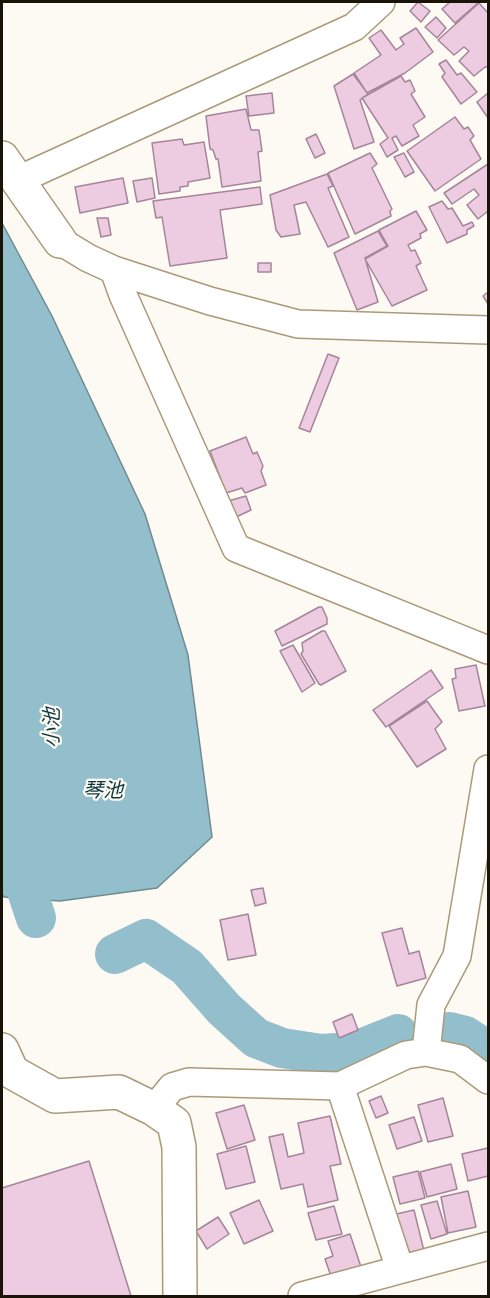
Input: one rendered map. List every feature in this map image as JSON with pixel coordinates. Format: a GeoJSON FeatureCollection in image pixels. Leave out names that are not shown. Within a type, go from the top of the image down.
{"type":"FeatureCollection","features":[{"type":"Feature","properties":{"kind":"street"},"geometry":{"type":"LineString","coordinates":[[381,2],[354,27],[9,169],[60,241],[87,258],[114,270],[210,301],[298,324],[489,330]]}},
{"type":"Feature","properties":{"kind":"street"},"geometry":{"type":"LineString","coordinates":[[114,270],[123,295],[236,548],[489,650]]}},
{"type":"Feature","properties":{"kind":"street"},"geometry":{"type":"LineString","coordinates":[[426,1052],[431,1005],[457,956],[479,895],[489,769]]}},
{"type":"Feature","properties":{"kind":"street"},"geometry":{"type":"LineString","coordinates":[[154,1108],[171,1087],[189,1082],[340,1086],[406,1055],[426,1052],[460,1059],[489,1080]]}},
{"type":"Feature","properties":{"kind":"street"},"geometry":{"type":"LineString","coordinates":[[5,1067],[56,1096],[118,1092],[154,1108],[174,1123],[179,1147],[180,1296]]}},
{"type":"Feature","properties":{"kind":"street"},"geometry":{"type":"LineString","coordinates":[[340,1086],[400,1269]]}},
{"type":"Feature","properties":{"kind":"street"},"geometry":{"type":"LineString","coordinates":[[302,1296],[489,1246]]}},
{"type":"Feature","properties":{"kind":"water","name":"琴池"},"geometry":{"type":"Polygon","coordinates":[[[2,223],[52,316],[145,514],[188,655],[212,837],[157,888],[60,901],[4,897],[2,894],[2,223]]]}},
{"type":"Feature","properties":{"kind":"building"},"geometry":{"type":"Polygon","coordinates":[[[418,2],[430,11],[421,22],[410,11],[418,2]]]}},
{"type":"Feature","properties":{"kind":"building"},"geometry":{"type":"Polygon","coordinates":[[[450,2],[479,2],[455,23],[442,9],[450,2]]]}},
{"type":"Feature","properties":{"kind":"building"},"geometry":{"type":"Polygon","coordinates":[[[479,3],[488,13],[488,67],[474,76],[459,61],[469,51],[464,47],[454,55],[438,40],[479,3]]]}},
{"type":"Feature","properties":{"kind":"building"},"geometry":{"type":"Polygon","coordinates":[[[436,17],[446,28],[437,38],[425,27],[436,17]]]}},
{"type":"Feature","properties":{"kind":"building"},"geometry":{"type":"Polygon","coordinates":[[[416,28],[433,52],[405,73],[367,93],[354,73],[381,55],[369,38],[381,30],[396,50],[404,44],[400,38],[416,28]]]}},
{"type":"Feature","properties":{"kind":"building"},"geometry":{"type":"Polygon","coordinates":[[[446,60],[457,75],[461,73],[477,92],[461,104],[442,77],[445,73],[439,64],[446,60]]]}},
{"type":"Feature","properties":{"kind":"building"},"geometry":{"type":"Polygon","coordinates":[[[353,74],[368,94],[360,100],[374,142],[354,149],[334,86],[353,74]]]}},
{"type":"Feature","properties":{"kind":"building"},"geometry":{"type":"Polygon","coordinates":[[[401,76],[405,82],[410,80],[415,91],[411,94],[425,117],[413,125],[419,136],[402,146],[396,136],[392,138],[398,150],[387,157],[380,144],[388,138],[362,98],[401,76]]]}},
{"type":"Feature","properties":{"kind":"building"},"geometry":{"type":"Polygon","coordinates":[[[272,93],[274,113],[249,116],[246,96],[272,93]]]}},
{"type":"Feature","properties":{"kind":"building"},"geometry":{"type":"Polygon","coordinates":[[[488,93],[488,118],[477,102],[488,93]]]}},
{"type":"Feature","properties":{"kind":"building"},"geometry":{"type":"Polygon","coordinates":[[[246,109],[251,130],[259,130],[262,151],[258,152],[261,181],[222,187],[218,159],[210,149],[206,116],[246,109]]]}},
{"type":"Feature","properties":{"kind":"building"},"geometry":{"type":"Polygon","coordinates":[[[455,117],[464,129],[468,127],[474,136],[470,140],[481,159],[435,191],[407,151],[455,117]]]}},
{"type":"Feature","properties":{"kind":"building"},"geometry":{"type":"Polygon","coordinates":[[[316,134],[325,153],[315,158],[306,139],[316,134]]]}},
{"type":"Feature","properties":{"kind":"building"},"geometry":{"type":"Polygon","coordinates":[[[182,139],[184,145],[204,142],[210,178],[188,182],[188,186],[180,187],[180,191],[159,194],[152,143],[182,139]]]}},
{"type":"Feature","properties":{"kind":"building"},"geometry":{"type":"Polygon","coordinates":[[[370,153],[377,164],[372,168],[392,209],[391,216],[355,234],[328,173],[370,153]]]}},
{"type":"Feature","properties":{"kind":"building"},"geometry":{"type":"Polygon","coordinates":[[[404,153],[414,172],[405,177],[394,157],[404,153]]]}},
{"type":"Feature","properties":{"kind":"building"},"geometry":{"type":"Polygon","coordinates":[[[488,164],[488,211],[478,219],[467,205],[479,195],[474,189],[452,204],[444,193],[488,164]]]}},
{"type":"Feature","properties":{"kind":"building"},"geometry":{"type":"Polygon","coordinates":[[[327,174],[333,186],[328,188],[349,237],[328,247],[306,202],[294,205],[300,234],[281,237],[276,230],[270,195],[327,174]]]}},
{"type":"Feature","properties":{"kind":"building"},"geometry":{"type":"Polygon","coordinates":[[[123,178],[128,203],[80,213],[75,187],[123,178]]]}},
{"type":"Feature","properties":{"kind":"building"},"geometry":{"type":"Polygon","coordinates":[[[152,178],[155,198],[137,202],[133,181],[152,178]]]}},
{"type":"Feature","properties":{"kind":"building"},"geometry":{"type":"Polygon","coordinates":[[[260,187],[262,204],[220,210],[227,258],[170,266],[162,217],[156,218],[153,201],[260,187]]]}},
{"type":"Feature","properties":{"kind":"building"},"geometry":{"type":"Polygon","coordinates":[[[442,201],[448,209],[452,208],[463,226],[472,222],[474,226],[467,230],[467,234],[447,243],[429,207],[442,201]]]}},
{"type":"Feature","properties":{"kind":"building"},"geometry":{"type":"Polygon","coordinates":[[[416,211],[427,230],[420,234],[421,238],[408,245],[411,251],[415,250],[421,263],[416,266],[427,290],[392,306],[365,259],[388,246],[379,230],[416,211]]]}},
{"type":"Feature","properties":{"kind":"building"},"geometry":{"type":"Polygon","coordinates":[[[97,218],[108,218],[111,235],[101,237],[97,218]]]}},
{"type":"Feature","properties":{"kind":"building"},"geometry":{"type":"Polygon","coordinates":[[[378,231],[387,246],[365,258],[378,302],[357,310],[334,253],[378,231]]]}},
{"type":"Feature","properties":{"kind":"building"},"geometry":{"type":"Polygon","coordinates":[[[258,263],[271,263],[271,272],[258,272],[258,263]]]}},
{"type":"Feature","properties":{"kind":"building"},"geometry":{"type":"Polygon","coordinates":[[[488,292],[488,304],[483,296],[488,292]]]}},
{"type":"Feature","properties":{"kind":"building"},"geometry":{"type":"Polygon","coordinates":[[[328,354],[339,358],[310,432],[299,428],[328,354]]]}},
{"type":"Feature","properties":{"kind":"building"},"geometry":{"type":"Polygon","coordinates":[[[246,437],[253,454],[257,452],[263,466],[261,471],[266,485],[245,493],[242,488],[226,493],[210,451],[246,437]]]}},
{"type":"Feature","properties":{"kind":"building"},"geometry":{"type":"Polygon","coordinates":[[[246,496],[251,510],[234,518],[228,501],[246,496]]]}},
{"type":"Feature","properties":{"kind":"building"},"geometry":{"type":"Polygon","coordinates":[[[322,607],[327,624],[282,646],[275,631],[322,607]]]}},
{"type":"Feature","properties":{"kind":"building"},"geometry":{"type":"Polygon","coordinates":[[[325,631],[346,671],[321,685],[301,654],[302,643],[325,631]]]}},
{"type":"Feature","properties":{"kind":"building"},"geometry":{"type":"Polygon","coordinates":[[[293,645],[315,683],[302,692],[280,651],[293,645]]]}},
{"type":"Feature","properties":{"kind":"building"},"geometry":{"type":"Polygon","coordinates":[[[476,665],[485,706],[459,711],[452,679],[456,678],[455,669],[476,665]]]}},
{"type":"Feature","properties":{"kind":"building"},"geometry":{"type":"Polygon","coordinates":[[[431,670],[443,688],[386,727],[373,710],[431,670]]]}},
{"type":"Feature","properties":{"kind":"building"},"geometry":{"type":"Polygon","coordinates":[[[427,701],[442,722],[435,729],[446,749],[417,767],[389,726],[427,701]]]}},
{"type":"Feature","properties":{"kind":"building"},"geometry":{"type":"Polygon","coordinates":[[[263,888],[266,903],[255,906],[251,890],[263,888]]]}},
{"type":"Feature","properties":{"kind":"building"},"geometry":{"type":"Polygon","coordinates":[[[248,914],[256,955],[228,960],[220,920],[248,914]]]}},
{"type":"Feature","properties":{"kind":"building"},"geometry":{"type":"Polygon","coordinates":[[[402,928],[409,954],[419,951],[426,978],[397,986],[382,933],[402,928]]]}},
{"type":"Feature","properties":{"kind":"building"},"geometry":{"type":"Polygon","coordinates":[[[352,1014],[358,1030],[339,1038],[333,1022],[352,1014]]]}},
{"type":"Feature","properties":{"kind":"building"},"geometry":{"type":"Polygon","coordinates":[[[381,1096],[388,1113],[376,1118],[369,1101],[381,1096]]]}},
{"type":"Feature","properties":{"kind":"building"},"geometry":{"type":"Polygon","coordinates":[[[443,1098],[453,1136],[428,1142],[418,1105],[443,1098]]]}},
{"type":"Feature","properties":{"kind":"building"},"geometry":{"type":"Polygon","coordinates":[[[244,1105],[255,1140],[227,1149],[216,1113],[244,1105]]]}},
{"type":"Feature","properties":{"kind":"building"},"geometry":{"type":"Polygon","coordinates":[[[330,1116],[341,1164],[330,1166],[338,1200],[308,1207],[303,1184],[281,1189],[269,1137],[283,1134],[288,1157],[304,1153],[298,1123],[330,1116]]]}},
{"type":"Feature","properties":{"kind":"building"},"geometry":{"type":"Polygon","coordinates":[[[414,1117],[422,1141],[397,1149],[389,1125],[414,1117]]]}},
{"type":"Feature","properties":{"kind":"building"},"geometry":{"type":"Polygon","coordinates":[[[246,1146],[255,1182],[226,1189],[217,1154],[246,1146]]]}},
{"type":"Feature","properties":{"kind":"building"},"geometry":{"type":"Polygon","coordinates":[[[488,1148],[488,1176],[468,1181],[462,1154],[488,1148]]]}},
{"type":"Feature","properties":{"kind":"building"},"geometry":{"type":"Polygon","coordinates":[[[89,1161],[131,1296],[2,1296],[2,1188],[89,1161]]]}},
{"type":"Feature","properties":{"kind":"building"},"geometry":{"type":"Polygon","coordinates":[[[451,1164],[457,1189],[427,1197],[420,1172],[451,1164]]]}},
{"type":"Feature","properties":{"kind":"building"},"geometry":{"type":"Polygon","coordinates":[[[418,1171],[425,1198],[400,1204],[393,1177],[418,1171]]]}},
{"type":"Feature","properties":{"kind":"building"},"geometry":{"type":"Polygon","coordinates":[[[468,1191],[476,1227],[448,1233],[441,1197],[468,1191]]]}},
{"type":"Feature","properties":{"kind":"building"},"geometry":{"type":"Polygon","coordinates":[[[259,1200],[273,1231],[244,1244],[230,1213],[259,1200]]]}},
{"type":"Feature","properties":{"kind":"building"},"geometry":{"type":"Polygon","coordinates":[[[437,1201],[447,1234],[431,1239],[421,1205],[437,1201]]]}},
{"type":"Feature","properties":{"kind":"building"},"geometry":{"type":"Polygon","coordinates":[[[334,1206],[342,1234],[316,1240],[308,1213],[334,1206]]]}},
{"type":"Feature","properties":{"kind":"building"},"geometry":{"type":"Polygon","coordinates":[[[414,1210],[424,1251],[402,1256],[392,1215],[414,1210]]]}},
{"type":"Feature","properties":{"kind":"building"},"geometry":{"type":"Polygon","coordinates":[[[218,1217],[229,1234],[207,1249],[196,1231],[218,1217]]]}},
{"type":"Feature","properties":{"kind":"building"},"geometry":{"type":"Polygon","coordinates":[[[350,1234],[362,1270],[332,1279],[325,1259],[333,1256],[328,1241],[350,1234]]]}},
{"type":"Feature","properties":{"kind":"waterway","name":"小池"},"geometry":{"type":"LineString","coordinates":[[32,844],[24,873],[26,888],[36,918]]}},
{"type":"Feature","properties":{"kind":"waterway","name":"小池"},"geometry":{"type":"LineString","coordinates":[[115,954],[146,939],[187,967],[224,1009],[256,1038],[282,1048],[321,1054],[353,1052],[398,1034]]}},
{"type":"Feature","properties":{"kind":"waterway","name":"小池"},"geometry":{"type":"LineString","coordinates":[[449,1032],[465,1036],[488,1051]]}}]}
